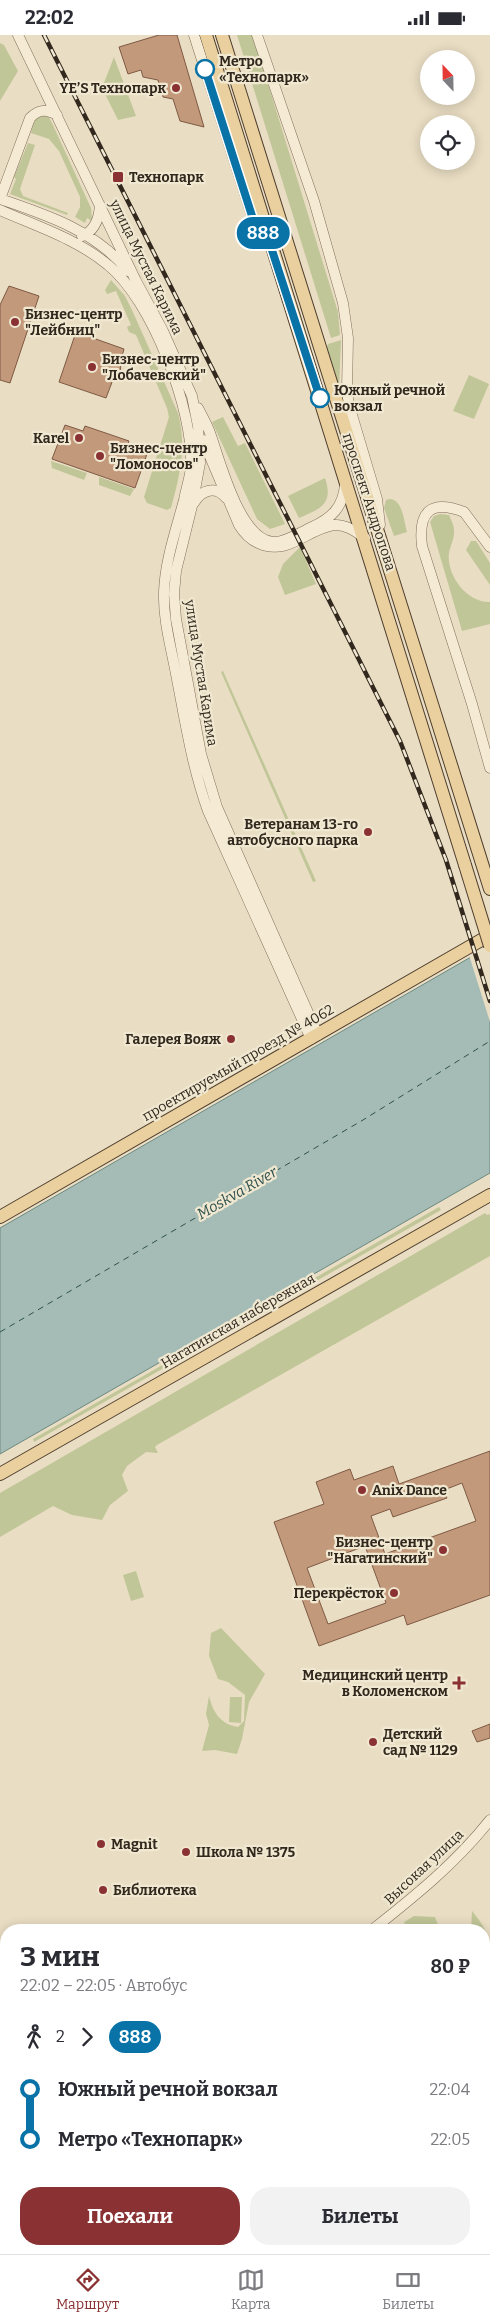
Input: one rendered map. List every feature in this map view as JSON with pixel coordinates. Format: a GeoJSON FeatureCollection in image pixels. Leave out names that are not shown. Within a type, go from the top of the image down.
{"type":"FeatureCollection","features":[{"type":"Feature","properties":{"kind":"main road","name":"проспект Андропова"},"geometry":{"type":"LineString","coordinates":[[206,35],[270,244],[365,539],[490,945]]}},
{"type":"Feature","properties":{"kind":"main road","name":"проспект Андропова"},"geometry":{"type":"LineString","coordinates":[[222,35],[384,558],[490,889]]}},
{"type":"Feature","properties":{"kind":"main road","name":"проектируемый проезд № 4062"},"geometry":{"type":"LineString","coordinates":[[0,1217],[313,1033],[490,926]]}},
{"type":"Feature","properties":{"kind":"main road","name":"проектируемый проезд № 4062"},"geometry":{"type":"LineString","coordinates":[[0,1208],[490,935]]}},
{"type":"Feature","properties":{"kind":"main road","name":"Нагатинская набережная"},"geometry":{"type":"LineString","coordinates":[[0,1474],[490,1195]]}},
{"type":"Feature","properties":{"kind":"street","name":"улица Мустая Карима"},"geometry":{"type":"LineString","coordinates":[[18,35],[100,205],[131,284],[180,392],[190,435],[191,468],[169,554],[164,594],[167,628],[192,755],[208,811],[313,1033]]}},
{"type":"Feature","properties":{"kind":"street"},"geometry":{"type":"LineString","coordinates":[[194,35],[253,219],[270,244]]}},
{"type":"Feature","properties":{"kind":"street"},"geometry":{"type":"LineString","coordinates":[[257,35],[314,201],[343,303],[348,338],[347,391],[349,405],[377,499],[384,558]]}},
{"type":"Feature","properties":{"kind":"street"},"geometry":{"type":"LineString","coordinates":[[57,115],[47,110],[41,111],[30,118],[0,199],[59,221],[86,235],[113,255],[131,284]]}},
{"type":"Feature","properties":{"kind":"street"},"geometry":{"type":"LineString","coordinates":[[63,237],[76,238],[86,235],[94,227],[100,205]]}},
{"type":"Feature","properties":{"kind":"street"},"geometry":{"type":"LineString","coordinates":[[2,213],[63,237],[108,265],[131,284]]}},
{"type":"Feature","properties":{"kind":"street","name":"улица Мустая Карима"},"geometry":{"type":"LineString","coordinates":[[131,284],[160,324],[192,397],[198,426]]}},
{"type":"Feature","properties":{"kind":"street"},"geometry":{"type":"LineString","coordinates":[[180,392],[198,426],[205,457],[244,534],[263,546],[278,549],[334,525],[351,528],[365,539]]}},
{"type":"Feature","properties":{"kind":"street"},"geometry":{"type":"LineString","coordinates":[[192,397],[210,433],[219,464],[247,524],[259,536],[273,542],[280,541],[332,516],[344,495],[345,476]]}},
{"type":"Feature","properties":{"kind":"street","name":"улица Мустая Карима"},"geometry":{"type":"LineString","coordinates":[[205,457],[176,571],[174,603],[200,754],[217,807],[313,1033]]}},
{"type":"Feature","properties":{"kind":"street"},"geometry":{"type":"LineString","coordinates":[[205,457],[219,464]]}},
{"type":"Feature","properties":{"kind":"street"},"geometry":{"type":"LineString","coordinates":[[191,468],[205,457]]}},
{"type":"Feature","properties":{"kind":"street"},"geometry":{"type":"LineString","coordinates":[[192,506],[198,496],[210,490],[219,491],[227,499]]}},
{"type":"Feature","properties":{"kind":"street"},"geometry":{"type":"LineString","coordinates":[[490,547],[464,512],[440,507],[432,510],[423,518],[421,531],[422,546],[472,704],[490,769]]}},
{"type":"Feature","properties":{"kind":"street","name":"Высокая улица"},"geometry":{"type":"LineString","coordinates":[[379,1924],[444,1871],[490,1820]]}},
{"type":"Feature","properties":{"kind":"green space"},"geometry":{"type":"Polygon","coordinates":[[[237,35],[253,35],[338,312],[340,335],[331,338],[237,35]]]}},
{"type":"Feature","properties":{"kind":"green space"},"geometry":{"type":"Polygon","coordinates":[[[0,43],[4,45],[18,71],[0,101],[0,43]]]}},
{"type":"Feature","properties":{"kind":"green space"},"geometry":{"type":"Polygon","coordinates":[[[114,57],[136,116],[118,120],[102,88],[114,57]]]}},
{"type":"Feature","properties":{"kind":"green space"},"geometry":{"type":"Polygon","coordinates":[[[42,115],[48,116],[52,123],[91,208],[92,221],[87,218],[85,223],[75,217],[80,207],[80,197],[59,151],[49,139],[31,133],[34,121],[42,115]]]}},
{"type":"Feature","properties":{"kind":"green space"},"geometry":{"type":"Polygon","coordinates":[[[28,143],[35,145],[20,189],[23,196],[68,213],[67,215],[10,194],[16,179],[14,177],[28,143]]]}},
{"type":"Feature","properties":{"kind":"green space"},"geometry":{"type":"Polygon","coordinates":[[[111,280],[125,296],[132,310],[178,413],[181,425],[181,461],[171,508],[167,510],[147,503],[144,497],[169,417],[167,408],[136,335],[129,332],[127,327],[131,325],[116,291],[107,294],[105,290],[111,280]]]}},
{"type":"Feature","properties":{"kind":"green space"},"geometry":{"type":"Polygon","coordinates":[[[341,340],[339,389],[327,347],[328,344],[341,340]]]}},
{"type":"Feature","properties":{"kind":"green space"},"geometry":{"type":"Polygon","coordinates":[[[469,375],[489,384],[474,419],[453,411],[469,375]]]}},
{"type":"Feature","properties":{"kind":"green space"},"geometry":{"type":"Polygon","coordinates":[[[223,417],[238,446],[245,443],[285,524],[270,529],[257,519],[212,422],[223,417]]]}},
{"type":"Feature","properties":{"kind":"green space"},"geometry":{"type":"Polygon","coordinates":[[[51,461],[87,473],[84,480],[52,468],[51,461]]]}},
{"type":"Feature","properties":{"kind":"green space"},"geometry":{"type":"Polygon","coordinates":[[[99,477],[134,489],[130,496],[99,485],[99,477]]]}},
{"type":"Feature","properties":{"kind":"green space"},"geometry":{"type":"Polygon","coordinates":[[[325,478],[328,494],[326,500],[313,512],[299,518],[288,496],[325,478]]]}},
{"type":"Feature","properties":{"kind":"green space"},"geometry":{"type":"Polygon","coordinates":[[[390,499],[398,503],[404,517],[407,532],[394,536],[384,508],[386,500],[390,499]]]}},
{"type":"Feature","properties":{"kind":"green space"},"geometry":{"type":"Polygon","coordinates":[[[440,514],[449,515],[453,526],[454,536],[449,553],[451,570],[466,593],[473,598],[490,602],[490,624],[462,631],[430,522],[434,516],[440,514]]]}},
{"type":"Feature","properties":{"kind":"green space"},"geometry":{"type":"Polygon","coordinates":[[[471,541],[476,541],[490,563],[490,585],[466,550],[471,541]]]}},
{"type":"Feature","properties":{"kind":"green space"},"geometry":{"type":"Polygon","coordinates":[[[300,547],[316,584],[285,595],[278,577],[283,564],[300,547]]]}},
{"type":"Feature","properties":{"kind":"green space"},"geometry":{"type":"Polygon","coordinates":[[[223,671],[316,881],[313,882],[221,672],[223,671]]]}},
{"type":"Feature","properties":{"kind":"green space"},"geometry":{"type":"Polygon","coordinates":[[[439,1207],[441,1210],[34,1442],[33,1439],[439,1207]]]}},
{"type":"Feature","properties":{"kind":"green space"},"geometry":{"type":"Polygon","coordinates":[[[485,1213],[487,1215],[490,1214],[490,1256],[157,1445],[155,1447],[158,1453],[146,1452],[127,1466],[122,1475],[128,1491],[110,1505],[102,1520],[72,1515],[53,1506],[0,1537],[0,1493],[485,1213]]]}},
{"type":"Feature","properties":{"kind":"green space"},"geometry":{"type":"Polygon","coordinates":[[[136,1571],[144,1597],[131,1601],[123,1575],[136,1571]]]}},
{"type":"Feature","properties":{"kind":"green space"},"geometry":{"type":"Polygon","coordinates":[[[221,1628],[265,1674],[249,1702],[237,1754],[215,1750],[202,1751],[209,1725],[206,1714],[209,1696],[215,1712],[226,1723],[238,1727],[244,1721],[245,1695],[228,1682],[218,1679],[209,1656],[211,1633],[221,1628]]]}},
{"type":"Feature","properties":{"kind":"green space"},"geometry":{"type":"Polygon","coordinates":[[[230,1697],[242,1697],[241,1723],[229,1722],[230,1697]]]}},
{"type":"Feature","properties":{"kind":"green space"},"geometry":{"type":"Polygon","coordinates":[[[472,1911],[481,1924],[471,1924],[472,1911]]]}},
{"type":"Feature","properties":{"kind":"green space"},"geometry":{"type":"Polygon","coordinates":[[[414,1916],[435,1917],[438,1924],[405,1924],[404,1922],[414,1916]]]}},
{"type":"Feature","properties":{"kind":"water","name":"Moskva River"},"geometry":{"type":"Polygon","coordinates":[[[490,946],[490,1173],[0,1454],[0,1228],[490,946]]]}},
{"type":"Feature","properties":{"kind":"pier"},"geometry":{"type":"Polygon","coordinates":[[[490,943],[490,1022],[469,955],[490,943]]]}},
{"type":"Feature","properties":{"kind":"building","name":"YE’S Технопарк"},"geometry":{"type":"Polygon","coordinates":[[[159,35],[177,35],[204,127],[180,121],[173,99],[163,97],[158,80],[143,77],[141,70],[128,74],[119,47],[159,35]]]}},
{"type":"Feature","properties":{"kind":"building","name":"Бизнес-центр \"Лейбниц\""},"geometry":{"type":"Polygon","coordinates":[[[9,286],[39,296],[10,383],[0,380],[0,305],[9,286]]]}},
{"type":"Feature","properties":{"kind":"building","name":"Бизнес-центр \"Лобачевский\""},"geometry":{"type":"Polygon","coordinates":[[[76,332],[124,349],[121,360],[120,380],[114,377],[106,398],[59,382],[76,332]]]}},
{"type":"Feature","properties":{"kind":"building","name":"Бизнес-центр \"Ломоносов\""},"geometry":{"type":"Polygon","coordinates":[[[65,425],[83,431],[85,426],[129,441],[127,446],[147,454],[135,488],[52,459],[65,425]]]}},
{"type":"Feature","properties":{"kind":"building","name":"Бизнес-центр \"Нагатинский\""},"geometry":{"type":"Polygon","coordinates":[[[490,1451],[490,1595],[407,1625],[404,1615],[319,1646],[274,1522],[324,1504],[316,1482],[350,1469],[354,1480],[393,1466],[399,1484],[490,1451]],[[462,1483],[444,1490],[447,1498],[393,1517],[390,1509],[371,1516],[385,1554],[476,1521],[462,1483]],[[365,1546],[307,1568],[328,1624],[386,1603],[365,1546]]]}},
{"type":"Feature","properties":{"kind":"building"},"geometry":{"type":"Polygon","coordinates":[[[490,1724],[490,1738],[477,1742],[472,1731],[490,1724]]]}},
{"type":"Feature","properties":{"kind":"ferry route"},"geometry":{"type":"LineString","coordinates":[[0,1332],[363,1120],[490,1041]]}},
{"type":"Feature","properties":{"kind":"railway"},"geometry":{"type":"LineString","coordinates":[[44,35],[400,741],[446,860],[490,1001]]}},
{"type":"Feature","properties":{"kind":"bus line","name":"888"},"geometry":{"type":"LineString","coordinates":[[205,69],[253,219],[270,244],[320,398]]}},
{"type":"Feature","properties":{"kind":"place","name":"Метро «Технопарк»"},"geometry":{"type":"Point","coordinates":[205,69]}},
{"type":"Feature","properties":{"kind":"place","name":"YE’S Технопарк"},"geometry":{"type":"Point","coordinates":[176,88]}},
{"type":"Feature","properties":{"kind":"place","name":"Технопарк"},"geometry":{"type":"Point","coordinates":[118,177]}},
{"type":"Feature","properties":{"kind":"place","name":"Бизнес-центр \"Лейбниц\""},"geometry":{"type":"Point","coordinates":[15,322]}},
{"type":"Feature","properties":{"kind":"place","name":"Бизнес-центр \"Лобачевский\""},"geometry":{"type":"Point","coordinates":[92,367]}},
{"type":"Feature","properties":{"kind":"place","name":"Южный речной вокзал"},"geometry":{"type":"Point","coordinates":[320,398]}},
{"type":"Feature","properties":{"kind":"place","name":"Karel"},"geometry":{"type":"Point","coordinates":[79,438]}},
{"type":"Feature","properties":{"kind":"place","name":"Бизнес-центр \"Ломоносов\""},"geometry":{"type":"Point","coordinates":[100,456]}},
{"type":"Feature","properties":{"kind":"place","name":"Ветеранам 13-го автобусного парка"},"geometry":{"type":"Point","coordinates":[368,832]}},
{"type":"Feature","properties":{"kind":"place","name":"Галерея Вояж"},"geometry":{"type":"Point","coordinates":[231,1039]}},
{"type":"Feature","properties":{"kind":"place","name":"Anix Dance"},"geometry":{"type":"Point","coordinates":[362,1490]}},
{"type":"Feature","properties":{"kind":"place","name":"Бизнес-центр \"Нагатинский\""},"geometry":{"type":"Point","coordinates":[443,1550]}},
{"type":"Feature","properties":{"kind":"place","name":"Перекрёсток"},"geometry":{"type":"Point","coordinates":[394,1593]}},
{"type":"Feature","properties":{"kind":"place","name":"Медицинский центр в Коломенском"},"geometry":{"type":"Point","coordinates":[459,1683]}},
{"type":"Feature","properties":{"kind":"place","name":"Детский сад № 1129"},"geometry":{"type":"Point","coordinates":[373,1742]}},
{"type":"Feature","properties":{"kind":"place","name":"Magnit"},"geometry":{"type":"Point","coordinates":[101,1844]}},
{"type":"Feature","properties":{"kind":"place","name":"Школа № 1375"},"geometry":{"type":"Point","coordinates":[186,1852]}},
{"type":"Feature","properties":{"kind":"place","name":"Библиотека"},"geometry":{"type":"Point","coordinates":[103,1890]}}]}
